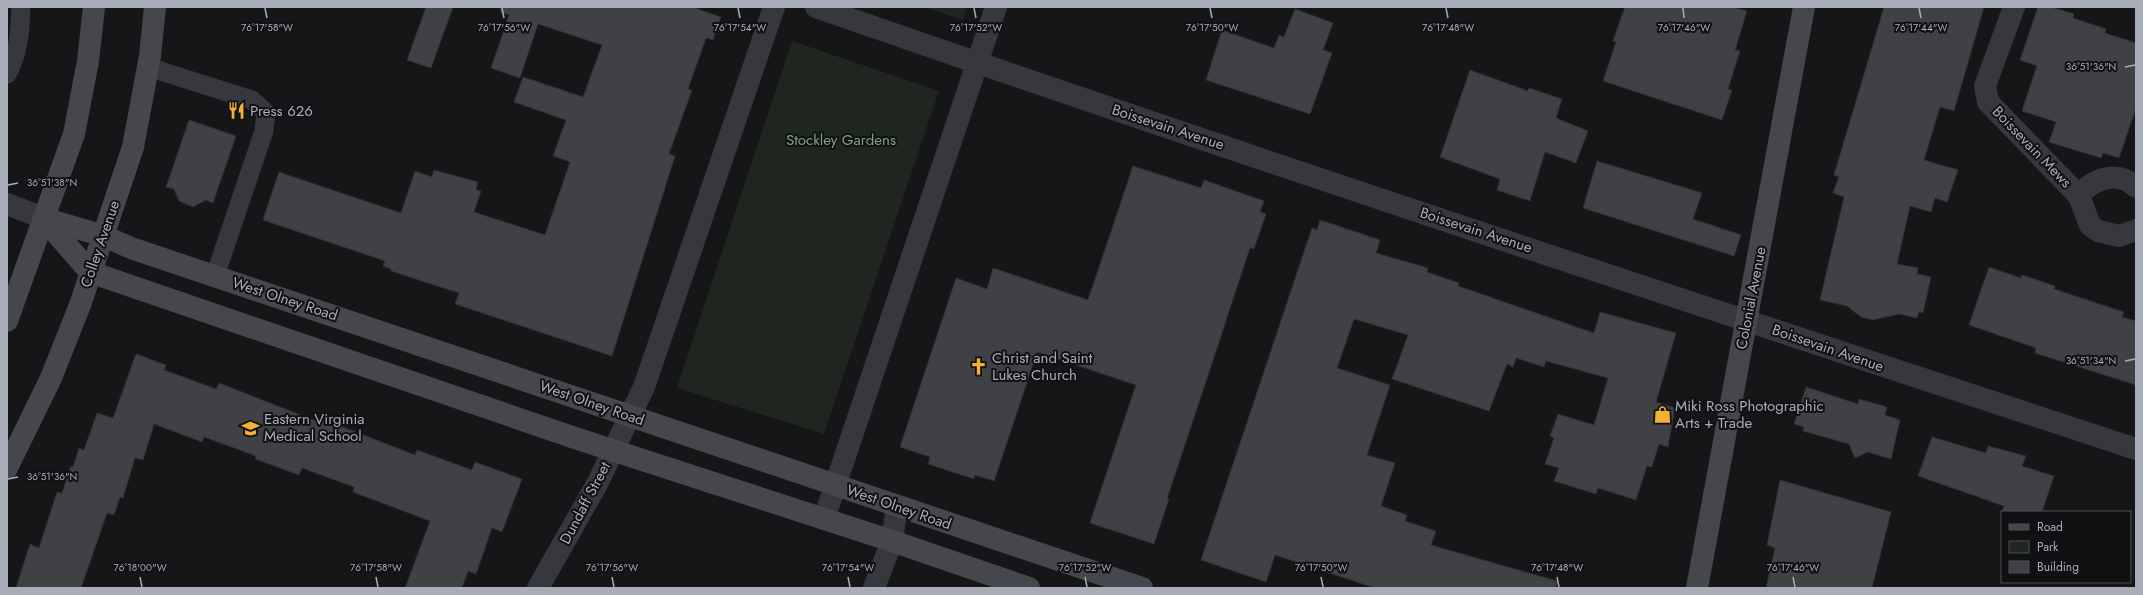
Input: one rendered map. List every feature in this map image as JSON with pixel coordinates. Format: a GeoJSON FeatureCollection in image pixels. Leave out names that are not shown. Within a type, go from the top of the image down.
{"type":"FeatureCollection","features":[{"type":"Feature","properties":{"kind":"street"},"geometry":{"type":"LineString","coordinates":[[7,321],[74,134],[88,61],[94,7]]}},
{"type":"Feature","properties":{"kind":"street","name":"Colley Avenue"},"geometry":{"type":"LineString","coordinates":[[7,468],[51,378],[80,305],[133,147],[148,67],[155,7]]}},
{"type":"Feature","properties":{"kind":"street"},"geometry":{"type":"LineString","coordinates":[[630,417],[646,380],[774,7]]}},
{"type":"Feature","properties":{"kind":"street","name":"Boissevain Avenue"},"geometry":{"type":"LineString","coordinates":[[816,7],[1921,380],[2136,449]]}},
{"type":"Feature","properties":{"kind":"street"},"geometry":{"type":"LineString","coordinates":[[824,519],[996,7]]}},
{"type":"Feature","properties":{"kind":"street","name":"Colonial Avenue"},"geometry":{"type":"LineString","coordinates":[[1697,588],[1804,7]]}},
{"type":"Feature","properties":{"kind":"street","name":"Boissevain Mews"},"geometry":{"type":"LineString","coordinates":[[2014,7],[1985,86],[1988,102],[2079,196],[2090,225],[2098,231],[2119,236],[2136,230]]}},
{"type":"Feature","properties":{"kind":"street","name":"Boissevain Mews"},"geometry":{"type":"LineString","coordinates":[[2079,196],[2085,187],[2097,180],[2113,177],[2130,181],[2136,187]]}},
{"type":"Feature","properties":{"kind":"street","name":"West Olney Road"},"geometry":{"type":"LineString","coordinates":[[7,204],[43,218],[104,236],[131,248],[630,417],[1142,588]]}},
{"type":"Feature","properties":{"kind":"street","name":"West Olney Road"},"geometry":{"type":"LineString","coordinates":[[43,218],[90,272]]}},
{"type":"Feature","properties":{"kind":"street"},"geometry":{"type":"LineString","coordinates":[[90,272],[613,450],[892,540],[1029,588]]}},
{"type":"Feature","properties":{"kind":"street","name":"Dundaff Street"},"geometry":{"type":"LineString","coordinates":[[538,588],[558,554],[630,417]]}},
{"type":"Feature","properties":{"kind":"street"},"geometry":{"type":"LineString","coordinates":[[874,588],[892,540],[897,507]]}},
{"type":"Feature","properties":{"kind":"lane"},"geometry":{"type":"LineString","coordinates":[[7,74],[15,59],[19,38],[21,7]]}},
{"type":"Feature","properties":{"kind":"lane"},"geometry":{"type":"LineString","coordinates":[[148,67],[252,100],[266,113],[264,131],[215,276]]}},
{"type":"Feature","properties":{"kind":"green space"},"geometry":{"type":"Polygon","coordinates":[[[924,7],[967,7],[963,20],[924,7]]]}},
{"type":"Feature","properties":{"kind":"green space","name":"Stockley Gardens"},"geometry":{"type":"Polygon","coordinates":[[[792,41],[939,91],[824,434],[677,388],[792,41]]]}},
{"type":"Feature","properties":{"kind":"building"},"geometry":{"type":"Polygon","coordinates":[[[426,7],[453,7],[431,68],[407,60],[426,7]]]}},
{"type":"Feature","properties":{"kind":"building"},"geometry":{"type":"Polygon","coordinates":[[[501,7],[692,7],[721,17],[713,40],[706,38],[688,89],[692,90],[669,154],[675,156],[612,356],[455,304],[459,293],[391,271],[391,269],[383,266],[385,261],[263,220],[279,172],[401,213],[415,171],[432,177],[434,170],[478,182],[476,190],[481,191],[474,212],[545,235],[570,162],[553,156],[566,120],[514,102],[523,77],[583,97],[602,45],[538,24],[520,78],[491,68],[509,15],[500,12],[501,7]]]}},
{"type":"Feature","properties":{"kind":"building"},"geometry":{"type":"Polygon","coordinates":[[[1625,7],[1733,7],[1747,11],[1735,50],[1740,51],[1728,89],[1732,90],[1722,120],[1603,81],[1616,42],[1613,41],[1625,7]]]}},
{"type":"Feature","properties":{"kind":"building"},"geometry":{"type":"Polygon","coordinates":[[[1884,7],[1984,7],[1954,111],[1940,107],[1924,160],[1958,170],[1947,202],[1935,198],[1931,212],[1910,206],[1897,264],[1918,268],[1917,274],[1931,277],[1923,313],[1919,312],[1917,318],[1899,314],[1873,320],[1861,317],[1847,306],[1820,300],[1844,197],[1833,193],[1839,177],[1834,175],[1884,7]]]}},
{"type":"Feature","properties":{"kind":"building"},"geometry":{"type":"Polygon","coordinates":[[[2038,7],[2051,7],[2074,14],[2073,18],[2106,29],[2105,33],[2136,43],[2136,108],[2119,158],[2103,153],[2101,158],[2049,142],[2056,122],[2022,111],[2037,66],[2020,60],[2038,7]]]}},
{"type":"Feature","properties":{"kind":"building"},"geometry":{"type":"Polygon","coordinates":[[[1295,9],[1333,23],[1323,50],[1332,53],[1310,114],[1206,80],[1222,30],[1274,48],[1279,35],[1284,37],[1295,9]]]}},
{"type":"Feature","properties":{"kind":"building"},"geometry":{"type":"Polygon","coordinates":[[[1470,70],[1528,91],[1529,88],[1562,99],[1556,118],[1588,131],[1576,163],[1545,152],[1530,201],[1497,190],[1500,179],[1440,157],[1470,70]]]}},
{"type":"Feature","properties":{"kind":"building"},"geometry":{"type":"Polygon","coordinates":[[[189,120],[236,136],[213,203],[206,200],[193,207],[179,201],[174,189],[166,187],[189,120]]]}},
{"type":"Feature","properties":{"kind":"building"},"geometry":{"type":"Polygon","coordinates":[[[1597,161],[1702,193],[1693,219],[1741,235],[1734,256],[1583,208],[1597,161]]]}},
{"type":"Feature","properties":{"kind":"building"},"geometry":{"type":"Polygon","coordinates":[[[1133,166],[1201,188],[1204,180],[1264,201],[1260,212],[1266,214],[1254,249],[1250,248],[1167,499],[1169,499],[1154,544],[1090,523],[1136,385],[1037,352],[994,481],[975,475],[974,479],[928,464],[930,457],[900,447],[956,278],[987,289],[993,268],[1088,300],[1133,166]]]}},
{"type":"Feature","properties":{"kind":"building"},"geometry":{"type":"Polygon","coordinates":[[[1320,220],[1380,240],[1376,253],[1428,268],[1427,272],[1459,283],[1458,286],[1594,333],[1600,312],[1676,333],[1656,402],[1675,408],[1668,447],[1659,444],[1652,467],[1647,466],[1636,500],[1598,488],[1596,494],[1554,481],[1559,468],[1545,464],[1554,438],[1550,436],[1558,414],[1594,425],[1608,378],[1546,361],[1544,367],[1516,358],[1513,367],[1507,364],[1489,411],[1392,379],[1408,335],[1354,319],[1337,368],[1390,385],[1367,455],[1395,463],[1381,506],[1407,515],[1405,521],[1436,531],[1431,545],[1557,581],[1556,588],[1375,588],[1275,555],[1266,582],[1201,560],[1312,228],[1317,230],[1320,220]]]}},
{"type":"Feature","properties":{"kind":"building"},"geometry":{"type":"Polygon","coordinates":[[[1989,267],[2021,278],[2022,275],[2055,286],[2054,289],[2124,312],[2122,317],[2136,321],[2136,385],[2035,353],[2036,348],[1969,325],[1989,267]]]}},
{"type":"Feature","properties":{"kind":"building"},"geometry":{"type":"Polygon","coordinates":[[[136,354],[166,365],[164,370],[216,389],[219,383],[316,421],[317,417],[415,455],[417,450],[472,470],[475,462],[522,479],[502,532],[492,528],[476,574],[468,571],[462,588],[405,588],[430,521],[353,492],[354,487],[302,468],[299,475],[255,459],[256,456],[204,437],[202,442],[154,424],[143,460],[135,458],[123,498],[120,497],[114,515],[107,513],[81,588],[16,588],[30,544],[39,548],[57,492],[62,493],[79,448],[84,450],[97,413],[113,418],[136,354]]]}},
{"type":"Feature","properties":{"kind":"building"},"geometry":{"type":"Polygon","coordinates":[[[1806,387],[1858,404],[1859,399],[1887,407],[1885,415],[1900,420],[1891,459],[1868,452],[1855,458],[1849,444],[1803,431],[1804,427],[1794,424],[1806,387]]]}},
{"type":"Feature","properties":{"kind":"building"},"geometry":{"type":"Polygon","coordinates":[[[1932,437],[1986,453],[1988,446],[2026,456],[2022,466],[2054,476],[2042,511],[2002,511],[2004,506],[1918,476],[1932,437]]]}},
{"type":"Feature","properties":{"kind":"building"},"geometry":{"type":"Polygon","coordinates":[[[1780,480],[1891,512],[1872,588],[1766,588],[1775,548],[1767,545],[1780,480]]]}},
{"type":"Feature","properties":{"kind":"place","name":"Press 626"},"geometry":{"type":"Point","coordinates":[237,111]}},
{"type":"Feature","properties":{"kind":"place","name":"Christ and Saint Lukes Church"},"geometry":{"type":"Point","coordinates":[979,367]}},
{"type":"Feature","properties":{"kind":"place","name":"Miki Ross Photographic Arts + Trade"},"geometry":{"type":"Point","coordinates":[1662,415]}},
{"type":"Feature","properties":{"kind":"place","name":"Eastern Virginia Medical School"},"geometry":{"type":"Point","coordinates":[251,428]}}]}
